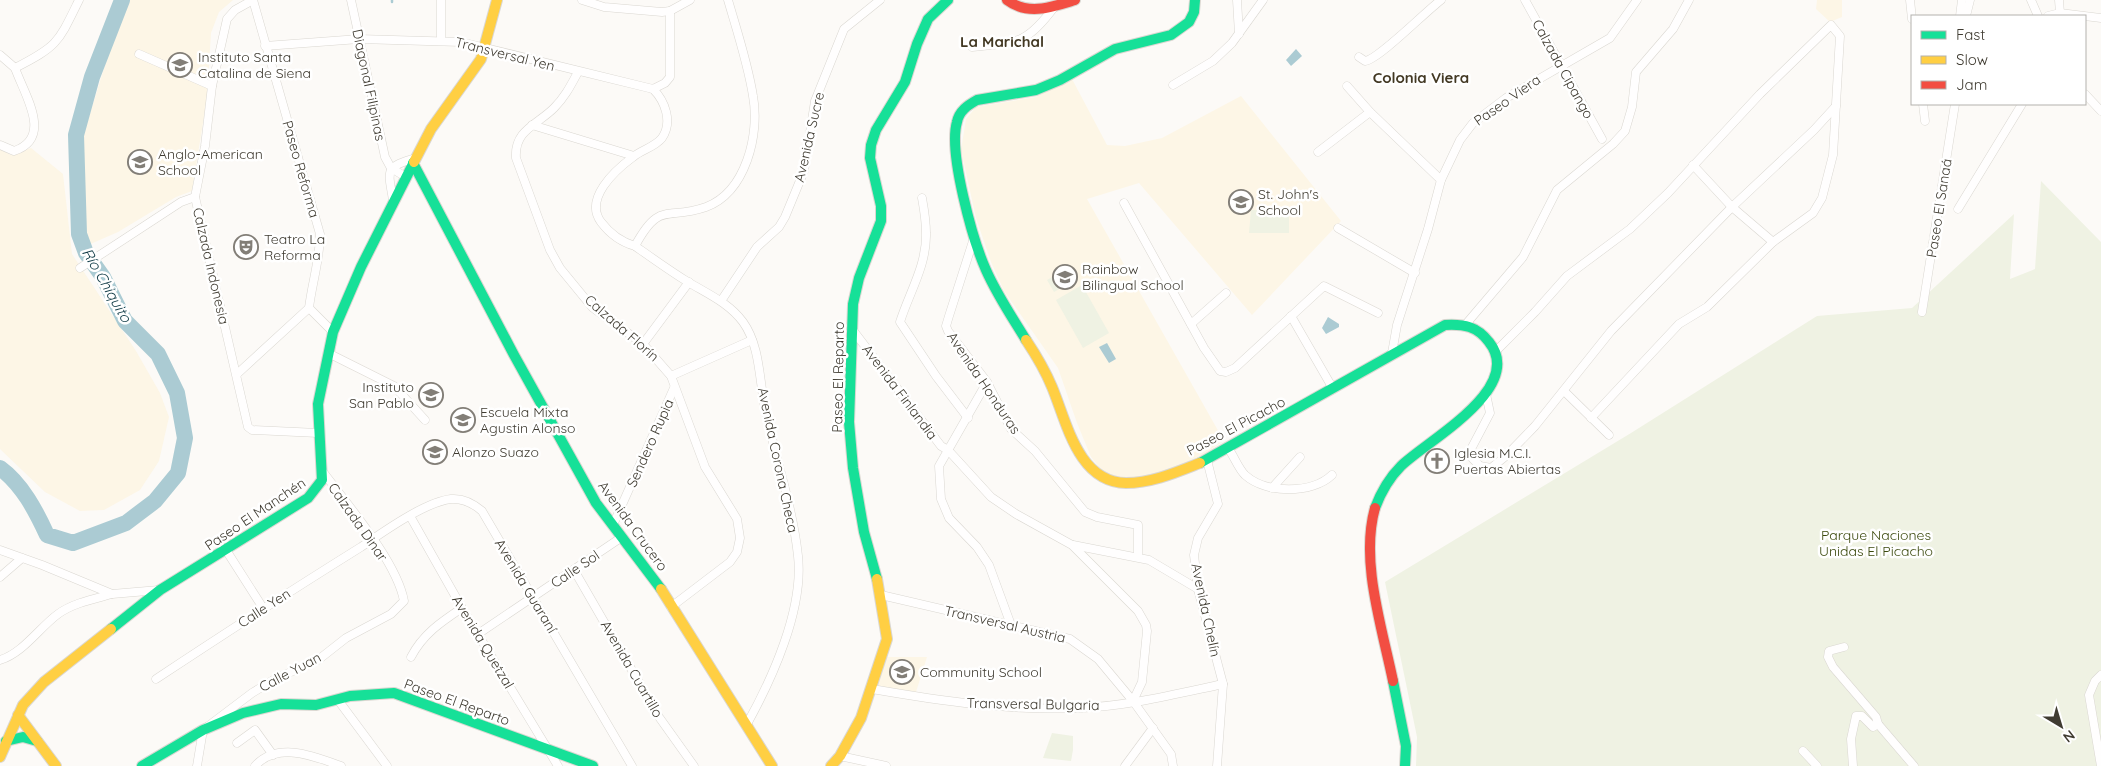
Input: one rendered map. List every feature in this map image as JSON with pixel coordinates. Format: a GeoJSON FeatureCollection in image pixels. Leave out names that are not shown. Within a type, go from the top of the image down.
{"type":"FeatureCollection","features":[{"type":"Feature","properties":{"kind":"street"},"geometry":{"type":"LineString","coordinates":[[14,68],[50,49],[60,39],[79,0]]}},
{"type":"Feature","properties":{"kind":"street","name":"Paseo Reforma"},"geometry":{"type":"LineString","coordinates":[[253,0],[264,46],[320,234],[320,251],[312,282],[310,308]]}},
{"type":"Feature","properties":{"kind":"street","name":"Calzada Indonesia"},"geometry":{"type":"LineString","coordinates":[[253,0],[235,10],[227,19],[212,86],[205,146],[195,198],[248,427],[252,430],[318,433]]}},
{"type":"Feature","properties":{"kind":"street","name":"Diagonal Filipinas"},"geometry":{"type":"LineString","coordinates":[[351,0],[385,157],[391,168],[389,175],[394,200]]}},
{"type":"Feature","properties":{"kind":"street"},"geometry":{"type":"LineString","coordinates":[[441,0],[441,40]]}},
{"type":"Feature","properties":{"kind":"street"},"geometry":{"type":"LineString","coordinates":[[323,472],[318,433],[318,404],[333,332],[361,267],[430,129],[482,59],[498,0]]}},
{"type":"Feature","properties":{"kind":"street"},"geometry":{"type":"LineString","coordinates":[[582,0],[604,7],[670,11],[690,0]]}},
{"type":"Feature","properties":{"kind":"street"},"geometry":{"type":"LineString","coordinates":[[635,246],[647,224],[658,216],[690,211],[722,199],[738,182],[748,156],[753,133],[754,97],[728,0]]}},
{"type":"Feature","properties":{"kind":"street","name":"Avenida Sucre"},"geometry":{"type":"LineString","coordinates":[[722,301],[757,247],[779,227],[785,217],[804,171],[815,101],[844,29],[880,0]]}},
{"type":"Feature","properties":{"kind":"street","name":"Paseo El Reparto"},"geometry":{"type":"LineString","coordinates":[[831,766],[840,756],[861,718],[887,639],[881,595],[864,532],[853,468],[849,422],[854,304],[859,278],[881,221],[881,206],[870,158],[871,145],[876,130],[905,82],[916,44],[936,3],[948,0]]}},
{"type":"Feature","properties":{"kind":"street"},"geometry":{"type":"LineString","coordinates":[[1007,0],[1025,10],[1055,6],[1075,0]]}},
{"type":"Feature","properties":{"kind":"street","name":"Paseo El Picacho"},"geometry":{"type":"LineString","coordinates":[[1195,0],[1191,19],[1177,32],[1102,54],[1053,84],[1015,94],[980,98],[962,110],[956,120],[955,141],[962,193],[974,238],[992,284],[1050,383],[1074,440],[1085,458],[1101,476],[1115,481],[1140,482],[1173,473],[1207,460],[1332,387],[1445,325],[1466,324]]}},
{"type":"Feature","properties":{"kind":"street"},"geometry":{"type":"LineString","coordinates":[[1237,0],[1238,34]]}},
{"type":"Feature","properties":{"kind":"street"},"geometry":{"type":"LineString","coordinates":[[1172,85],[1213,60],[1238,34],[1263,0]]}},
{"type":"Feature","properties":{"kind":"street"},"geometry":{"type":"LineString","coordinates":[[1359,57],[1365,61],[1376,57],[1423,13],[1441,0]]}},
{"type":"Feature","properties":{"kind":"street","name":"Calzada Cipango"},"geometry":{"type":"LineString","coordinates":[[1525,0],[1602,139]]}},
{"type":"Feature","properties":{"kind":"street","name":"Paseo Viera"},"geometry":{"type":"LineString","coordinates":[[1392,353],[1397,325],[1415,273],[1441,180],[1452,153],[1472,123],[1506,98],[1610,38],[1637,0]]}},
{"type":"Feature","properties":{"kind":"street"},"geometry":{"type":"LineString","coordinates":[[1405,766],[1406,746],[1370,564],[1368,537],[1371,512],[1389,478],[1400,466],[1459,420],[1486,394],[1497,375],[1499,366],[1496,351],[1477,330],[1466,324],[1523,257],[1557,190],[1614,144],[1625,131],[1632,107],[1636,72],[1673,29],[1689,0]]}},
{"type":"Feature","properties":{"kind":"street"},"geometry":{"type":"LineString","coordinates":[[1910,0],[1912,15]]}},
{"type":"Feature","properties":{"kind":"street"},"geometry":{"type":"LineString","coordinates":[[1960,15],[1962,0]]}},
{"type":"Feature","properties":{"kind":"street"},"geometry":{"type":"LineString","coordinates":[[1966,15],[1970,0]]}},
{"type":"Feature","properties":{"kind":"street"},"geometry":{"type":"LineString","coordinates":[[2031,0],[2038,15]]}},
{"type":"Feature","properties":{"kind":"street"},"geometry":{"type":"LineString","coordinates":[[2059,0],[2060,13]]}},
{"type":"Feature","properties":{"kind":"street"},"geometry":{"type":"LineString","coordinates":[[972,47],[1020,41],[1036,30],[1055,6]]}},
{"type":"Feature","properties":{"kind":"street"},"geometry":{"type":"LineString","coordinates":[[654,89],[664,83],[670,76],[670,11]]}},
{"type":"Feature","properties":{"kind":"street"},"geometry":{"type":"LineString","coordinates":[[2052,15],[2060,13],[2076,15]]}},
{"type":"Feature","properties":{"kind":"street"},"geometry":{"type":"LineString","coordinates":[[2086,16],[2101,18]]}},
{"type":"Feature","properties":{"kind":"street"},"geometry":{"type":"LineString","coordinates":[[1496,351],[1535,312],[1567,276],[1630,229],[1675,186],[1760,94],[1831,25],[1840,36],[1833,155],[1822,198],[1813,213],[1773,242],[1707,307],[1679,324],[1591,418]]}},
{"type":"Feature","properties":{"kind":"street","name":"Transversal Yen"},"geometry":{"type":"LineString","coordinates":[[264,46],[359,39],[441,40],[486,47],[578,72],[654,89]]}},
{"type":"Feature","properties":{"kind":"street"},"geometry":{"type":"LineString","coordinates":[[139,54],[212,86]]}},
{"type":"Feature","properties":{"kind":"street"},"geometry":{"type":"LineString","coordinates":[[0,55],[14,68],[36,123],[35,132],[31,140],[22,148],[14,151],[0,145]]}},
{"type":"Feature","properties":{"kind":"street","name":"Calzada Florín"},"geometry":{"type":"LineString","coordinates":[[578,72],[569,90],[555,107],[521,135],[515,145],[516,158],[550,250],[592,307],[643,344],[671,376],[705,467],[736,519],[740,538],[737,552],[730,562],[671,607]]}},
{"type":"Feature","properties":{"kind":"street"},"geometry":{"type":"LineString","coordinates":[[1347,86],[1370,112],[1441,180]]}},
{"type":"Feature","properties":{"kind":"street","name":"Avenida Corona Checa"},"geometry":{"type":"LineString","coordinates":[[654,89],[663,98],[667,111],[667,124],[662,138],[634,156],[598,194],[595,205],[596,216],[608,232],[627,244],[635,246],[689,282],[722,301],[743,322],[752,340],[798,557],[795,602],[784,643],[765,691],[747,724]]}},
{"type":"Feature","properties":{"kind":"street"},"geometry":{"type":"LineString","coordinates":[[2086,95],[2101,111]]}},
{"type":"Feature","properties":{"kind":"street"},"geometry":{"type":"LineString","coordinates":[[1923,105],[1925,121]]}},
{"type":"Feature","properties":{"kind":"street","name":"Paseo El Sanaá"},"geometry":{"type":"LineString","coordinates":[[1922,312],[1955,105]]}},
{"type":"Feature","properties":{"kind":"street"},"geometry":{"type":"LineString","coordinates":[[1958,209],[2021,105]]}},
{"type":"Feature","properties":{"kind":"street"},"geometry":{"type":"LineString","coordinates":[[1486,394],[1490,413],[1470,451],[1471,457],[1480,466],[1491,468],[1506,456],[1535,426],[1564,392],[1611,330],[1732,207],[1814,130],[1836,106]]}},
{"type":"Feature","properties":{"kind":"street"},"geometry":{"type":"LineString","coordinates":[[1318,152],[1370,112]]}},
{"type":"Feature","properties":{"kind":"street"},"geometry":{"type":"LineString","coordinates":[[532,125],[634,156]]}},
{"type":"Feature","properties":{"kind":"street"},"geometry":{"type":"LineString","coordinates":[[406,177],[391,168],[396,163],[414,160]]}},
{"type":"Feature","properties":{"kind":"street","name":"Avenida Crucero"},"geometry":{"type":"LineString","coordinates":[[414,160],[519,364],[596,503],[650,572],[772,766]]}},
{"type":"Feature","properties":{"kind":"street"},"geometry":{"type":"LineString","coordinates":[[1693,166],[1732,207],[1773,242]]}},
{"type":"Feature","properties":{"kind":"street"},"geometry":{"type":"LineString","coordinates":[[80,268],[181,202],[195,198]]}},
{"type":"Feature","properties":{"kind":"street"},"geometry":{"type":"LineString","coordinates":[[922,198],[926,245],[916,282],[900,322],[936,376],[968,418]]}},
{"type":"Feature","properties":{"kind":"street"},"geometry":{"type":"LineString","coordinates":[[1124,203],[1204,348],[1220,371],[1226,372],[1235,368],[1324,286],[1378,313]]}},
{"type":"Feature","properties":{"kind":"street"},"geometry":{"type":"LineString","coordinates":[[1338,228],[1415,273]]}},
{"type":"Feature","properties":{"kind":"street","name":"Avenida Honduras"},"geometry":{"type":"LineString","coordinates":[[974,238],[946,326],[987,382],[1011,429],[1035,451],[1085,512],[1097,517],[1138,526],[1138,556]]}},
{"type":"Feature","properties":{"kind":"street"},"geometry":{"type":"LineString","coordinates":[[643,344],[689,282]]}},
{"type":"Feature","properties":{"kind":"street"},"geometry":{"type":"LineString","coordinates":[[1191,324],[1226,293]]}},
{"type":"Feature","properties":{"kind":"street"},"geometry":{"type":"LineString","coordinates":[[237,374],[310,308],[333,332]]}},
{"type":"Feature","properties":{"kind":"street"},"geometry":{"type":"LineString","coordinates":[[1291,316],[1332,387]]}},
{"type":"Feature","properties":{"kind":"street","name":"Avenida Finlandia"},"geometry":{"type":"LineString","coordinates":[[852,329],[941,446],[948,450],[974,479],[1002,506],[1072,545],[1138,611],[1146,624],[1142,682],[1132,702]]}},
{"type":"Feature","properties":{"kind":"street"},"geometry":{"type":"LineString","coordinates":[[671,376],[752,340]]}},
{"type":"Feature","properties":{"kind":"street"},"geometry":{"type":"LineString","coordinates":[[328,353],[394,386],[425,420]]}},
{"type":"Feature","properties":{"kind":"street"},"geometry":{"type":"LineString","coordinates":[[987,382],[939,466],[942,499],[949,518],[977,547],[989,565],[1012,625]]}},
{"type":"Feature","properties":{"kind":"street","name":"Sendero Rupia"},"geometry":{"type":"LineString","coordinates":[[613,525],[674,388]]}},
{"type":"Feature","properties":{"kind":"street"},"geometry":{"type":"LineString","coordinates":[[1564,392],[1609,435]]}},
{"type":"Feature","properties":{"kind":"street"},"geometry":{"type":"LineString","coordinates":[[1228,448],[1244,474],[1258,484],[1272,488],[1317,486],[1332,475]]}},
{"type":"Feature","properties":{"kind":"street"},"geometry":{"type":"LineString","coordinates":[[1272,488],[1300,457]]}},
{"type":"Feature","properties":{"kind":"street","name":"Avenida Chelín"},"geometry":{"type":"LineString","coordinates":[[1207,460],[1218,504],[1198,538],[1194,553],[1198,589],[1223,684],[1217,766]]}},
{"type":"Feature","properties":{"kind":"street","name":"Calzada Dinar"},"geometry":{"type":"LineString","coordinates":[[323,472],[373,539],[395,578],[404,601]]}},
{"type":"Feature","properties":{"kind":"street","name":"Paseo El Manchén"},"geometry":{"type":"LineString","coordinates":[[0,757],[29,695],[160,590],[314,493],[322,480],[323,472]]}},
{"type":"Feature","properties":{"kind":"street","name":"Avenida Guaraní"},"geometry":{"type":"LineString","coordinates":[[373,539],[410,516],[452,499],[473,504],[482,511],[632,766]]}},
{"type":"Feature","properties":{"kind":"street","name":"Avenida Quetzal"},"geometry":{"type":"LineString","coordinates":[[410,516],[462,608],[558,766]]}},
{"type":"Feature","properties":{"kind":"street","name":"Calle Sol"},"geometry":{"type":"LineString","coordinates":[[478,634],[622,537]]}},
{"type":"Feature","properties":{"kind":"street","name":"Calle Yen"},"geometry":{"type":"LineString","coordinates":[[156,679],[373,539]]}},
{"type":"Feature","properties":{"kind":"street"},"geometry":{"type":"LineString","coordinates":[[1072,545],[1138,556],[1153,561],[1198,589]]}},
{"type":"Feature","properties":{"kind":"street"},"geometry":{"type":"LineString","coordinates":[[0,550],[42,564],[112,594]]}},
{"type":"Feature","properties":{"kind":"street"},"geometry":{"type":"LineString","coordinates":[[226,550],[264,608]]}},
{"type":"Feature","properties":{"kind":"street"},"geometry":{"type":"LineString","coordinates":[[0,577],[22,558]]}},
{"type":"Feature","properties":{"kind":"street","name":"Avenida Cuartillo"},"geometry":{"type":"LineString","coordinates":[[574,570],[659,717],[694,766]]}},
{"type":"Feature","properties":{"kind":"street"},"geometry":{"type":"LineString","coordinates":[[0,660],[26,643],[58,614],[70,607],[112,594],[160,590]]}},
{"type":"Feature","properties":{"kind":"street","name":"Transversal Austria"},"geometry":{"type":"LineString","coordinates":[[881,595],[1070,639],[1087,649],[1098,659],[1132,702]]}},
{"type":"Feature","properties":{"kind":"street","name":"Calle Yuan"},"geometry":{"type":"LineString","coordinates":[[203,730],[252,693],[318,660],[346,638],[391,614],[404,601]]}},
{"type":"Feature","properties":{"kind":"street"},"geometry":{"type":"LineString","coordinates":[[411,657],[424,638],[438,624],[462,608]]}},
{"type":"Feature","properties":{"kind":"street"},"geometry":{"type":"LineString","coordinates":[[1844,647],[1829,651],[1828,658],[1833,667],[1876,717],[1878,724],[1914,766]]}},
{"type":"Feature","properties":{"kind":"street"},"geometry":{"type":"LineString","coordinates":[[2101,675],[2095,681],[2089,696],[2101,766]]}},
{"type":"Feature","properties":{"kind":"street","name":"Transversal Bulgaria"},"geometry":{"type":"LineString","coordinates":[[872,689],[951,702],[1013,707],[1080,708],[1132,702],[1223,684]]}},
{"type":"Feature","properties":{"kind":"street","name":"Paseo El Reparto"},"geometry":{"type":"LineString","coordinates":[[142,766],[203,730],[243,712],[281,704],[316,705],[362,694],[394,694],[593,766]]}},
{"type":"Feature","properties":{"kind":"street"},"geometry":{"type":"LineString","coordinates":[[338,700],[387,766]]}},
{"type":"Feature","properties":{"kind":"street"},"geometry":{"type":"LineString","coordinates":[[1132,702],[1171,754],[1173,766]]}},
{"type":"Feature","properties":{"kind":"street"},"geometry":{"type":"LineString","coordinates":[[18,715],[56,766]]}},
{"type":"Feature","properties":{"kind":"street"},"geometry":{"type":"LineString","coordinates":[[1853,766],[1851,739],[1856,716],[1862,716],[1872,727],[1878,724]]}},
{"type":"Feature","properties":{"kind":"street"},"geometry":{"type":"LineString","coordinates":[[1125,766],[1153,728]]}},
{"type":"Feature","properties":{"kind":"street"},"geometry":{"type":"LineString","coordinates":[[197,766],[203,730]]}},
{"type":"Feature","properties":{"kind":"street"},"geometry":{"type":"LineString","coordinates":[[237,743],[256,730],[273,755]]}},
{"type":"Feature","properties":{"kind":"street"},"geometry":{"type":"LineString","coordinates":[[6,741],[23,738],[37,741]]}},
{"type":"Feature","properties":{"kind":"street"},"geometry":{"type":"LineString","coordinates":[[1803,751],[1817,766]]}},
{"type":"Feature","properties":{"kind":"street"},"geometry":{"type":"LineString","coordinates":[[255,766],[260,760],[279,752],[296,752],[341,766]]}},
{"type":"Feature","properties":{"kind":"street"},"geometry":{"type":"LineString","coordinates":[[840,756],[886,766]]}},
{"type":"Feature","properties":{"kind":"shaded area","name":"Anglo-American School"},"geometry":{"type":"Polygon","coordinates":[[[130,0],[233,0],[219,12],[211,33],[207,98],[192,191],[176,197],[118,232],[86,246],[83,136],[110,49],[130,0]]]}},
{"type":"Feature","properties":{"kind":"shaded area"},"geometry":{"type":"Polygon","coordinates":[[[1817,0],[1842,0],[1842,17],[1830,22],[1816,9],[1817,0]]]}},
{"type":"Feature","properties":{"kind":"shaded area","name":"Rainbow Bilingual School"},"geometry":{"type":"Polygon","coordinates":[[[1072,79],[1107,145],[1125,146],[1162,138],[1241,96],[1341,221],[1252,315],[1139,183],[1087,199],[1224,441],[1194,460],[1148,477],[1117,479],[1105,474],[1091,457],[1058,368],[1004,291],[991,262],[976,218],[961,150],[966,119],[976,107],[1036,97],[1072,79]]]}},
{"type":"Feature","properties":{"kind":"shaded area"},"geometry":{"type":"Polygon","coordinates":[[[31,148],[63,174],[72,254],[136,351],[160,393],[169,417],[159,461],[140,490],[104,510],[80,511],[45,492],[0,449],[0,149],[11,155],[31,148]]]}},
{"type":"Feature","properties":{"kind":"shaded area","name":"Community School"},"geometry":{"type":"Polygon","coordinates":[[[887,657],[927,657],[916,692],[877,687],[887,657]]]}},
{"type":"Feature","properties":{"kind":"green space","name":"Parque Naciones Unidas El Picacho"},"geometry":{"type":"Polygon","coordinates":[[[2041,181],[2101,242],[2101,766],[1416,766],[1417,737],[1385,582],[1631,433],[1817,316],[1912,308],[2014,214],[2010,279],[2035,269],[2041,181]]]}},
{"type":"Feature","properties":{"kind":"green space"},"geometry":{"type":"Polygon","coordinates":[[[1251,210],[1289,210],[1289,233],[1249,233],[1251,210]]]}},
{"type":"Feature","properties":{"kind":"green space"},"geometry":{"type":"Polygon","coordinates":[[[1068,268],[1075,280],[1054,292],[1047,280],[1068,268]]]}},
{"type":"Feature","properties":{"kind":"green space"},"geometry":{"type":"Polygon","coordinates":[[[1082,285],[1109,333],[1083,348],[1056,300],[1082,285]]]}},
{"type":"Feature","properties":{"kind":"green space"},"geometry":{"type":"Polygon","coordinates":[[[1052,733],[1073,736],[1071,761],[1043,758],[1052,733]]]}},
{"type":"Feature","properties":{"kind":"water"},"geometry":{"type":"Polygon","coordinates":[[[1296,49],[1302,56],[1291,66],[1286,60],[1296,49]]]}},
{"type":"Feature","properties":{"kind":"water"},"geometry":{"type":"Polygon","coordinates":[[[1328,317],[1339,324],[1339,327],[1326,334],[1322,328],[1328,317]]]}},
{"type":"Feature","properties":{"kind":"water"},"geometry":{"type":"Polygon","coordinates":[[[1107,343],[1116,359],[1109,363],[1099,347],[1107,343]]]}},
{"type":"Feature","properties":{"kind":"waterway","name":"Río Chiquito"},"geometry":{"type":"LineString","coordinates":[[0,468],[22,490],[47,535],[73,543],[126,523],[155,501],[178,473],[185,438],[177,393],[158,354],[125,321],[103,277],[86,253],[79,234],[76,135],[92,77],[122,0]]}},
{"type":"Feature","properties":{"kind":"traffic: fast"},"geometry":{"type":"LineString","coordinates":[[877,579],[864,532],[853,468],[849,422],[853,304],[859,278],[881,221],[881,206],[870,158],[871,145],[876,130],[905,82],[917,44],[928,19],[948,0]]}},
{"type":"Feature","properties":{"kind":"traffic: fast"},"geometry":{"type":"LineString","coordinates":[[1026,340],[990,279],[975,239],[963,196],[956,154],[955,136],[960,115],[967,106],[977,100],[1036,90],[1060,80],[1115,49],[1171,35],[1189,22],[1194,12],[1195,0]]}},
{"type":"Feature","properties":{"kind":"traffic: fast"},"geometry":{"type":"LineString","coordinates":[[111,629],[160,590],[308,498],[322,480],[318,404],[333,332],[361,267],[414,162]]}},
{"type":"Feature","properties":{"kind":"traffic: fast"},"geometry":{"type":"LineString","coordinates":[[413,163],[514,355],[596,503],[661,589]]}},
{"type":"Feature","properties":{"kind":"traffic: fast"},"geometry":{"type":"LineString","coordinates":[[1200,463],[1445,325],[1458,325],[1475,329],[1489,342],[1497,359],[1495,377],[1485,395],[1469,412],[1401,466],[1386,486],[1375,508]]}},
{"type":"Feature","properties":{"kind":"traffic: fast"},"geometry":{"type":"LineString","coordinates":[[1393,681],[1406,746],[1405,766]]}},
{"type":"Feature","properties":{"kind":"traffic: fast"},"geometry":{"type":"LineString","coordinates":[[142,766],[203,730],[243,713],[281,704],[316,705],[350,696],[394,693],[593,766]]}},
{"type":"Feature","properties":{"kind":"traffic: fast"},"geometry":{"type":"LineString","coordinates":[[6,741],[23,737],[37,741]]}},
{"type":"Feature","properties":{"kind":"traffic: slow"},"geometry":{"type":"LineString","coordinates":[[414,162],[431,129],[481,59],[497,0]]}},
{"type":"Feature","properties":{"kind":"traffic: slow"},"geometry":{"type":"LineString","coordinates":[[1026,340],[1049,381],[1069,433],[1085,462],[1096,473],[1110,480],[1136,483],[1164,476],[1200,463]]}},
{"type":"Feature","properties":{"kind":"traffic: slow"},"geometry":{"type":"LineString","coordinates":[[831,766],[840,756],[861,718],[887,639],[877,579]]}},
{"type":"Feature","properties":{"kind":"traffic: slow"},"geometry":{"type":"LineString","coordinates":[[661,589],[772,766]]}},
{"type":"Feature","properties":{"kind":"traffic: slow"},"geometry":{"type":"LineString","coordinates":[[0,757],[23,705],[44,682],[111,629]]}},
{"type":"Feature","properties":{"kind":"traffic: slow"},"geometry":{"type":"LineString","coordinates":[[18,715],[56,766]]}},
{"type":"Feature","properties":{"kind":"traffic: jam"},"geometry":{"type":"LineString","coordinates":[[1007,0],[1023,8],[1032,9],[1040,9],[1075,0]]}},
{"type":"Feature","properties":{"kind":"traffic: jam"},"geometry":{"type":"LineString","coordinates":[[1375,508],[1371,528],[1371,572],[1393,681]]}},
{"type":"Feature","properties":{"kind":"place","name":"Instituto Santa Catalina de Siena"},"geometry":{"type":"Point","coordinates":[180,65]}},
{"type":"Feature","properties":{"kind":"place","name":"Anglo-American School"},"geometry":{"type":"Point","coordinates":[140,162]}},
{"type":"Feature","properties":{"kind":"place","name":"St. John's School"},"geometry":{"type":"Point","coordinates":[1241,202]}},
{"type":"Feature","properties":{"kind":"place","name":"Teatro La Reforma"},"geometry":{"type":"Point","coordinates":[246,247]}},
{"type":"Feature","properties":{"kind":"place","name":"Rainbow Bilingual School"},"geometry":{"type":"Point","coordinates":[1065,277]}},
{"type":"Feature","properties":{"kind":"place","name":"Instituto San Pablo"},"geometry":{"type":"Point","coordinates":[431,395]}},
{"type":"Feature","properties":{"kind":"place","name":"Escuela Mixta Agustin Alonso"},"geometry":{"type":"Point","coordinates":[463,420]}},
{"type":"Feature","properties":{"kind":"place","name":"Alonzo Suazo"},"geometry":{"type":"Point","coordinates":[435,452]}},
{"type":"Feature","properties":{"kind":"place","name":"Iglesia M.C.I. Puertas Abiertas"},"geometry":{"type":"Point","coordinates":[1437,461]}},
{"type":"Feature","properties":{"kind":"place","name":"Community School"},"geometry":{"type":"Point","coordinates":[902,672]}},
{"type":"Feature","properties":{"kind":"district","name":"La Marichal"},"geometry":{"type":"Point","coordinates":[1002,41]}},
{"type":"Feature","properties":{"kind":"district","name":"Colonia Viera"},"geometry":{"type":"Point","coordinates":[1421,77]}}]}
